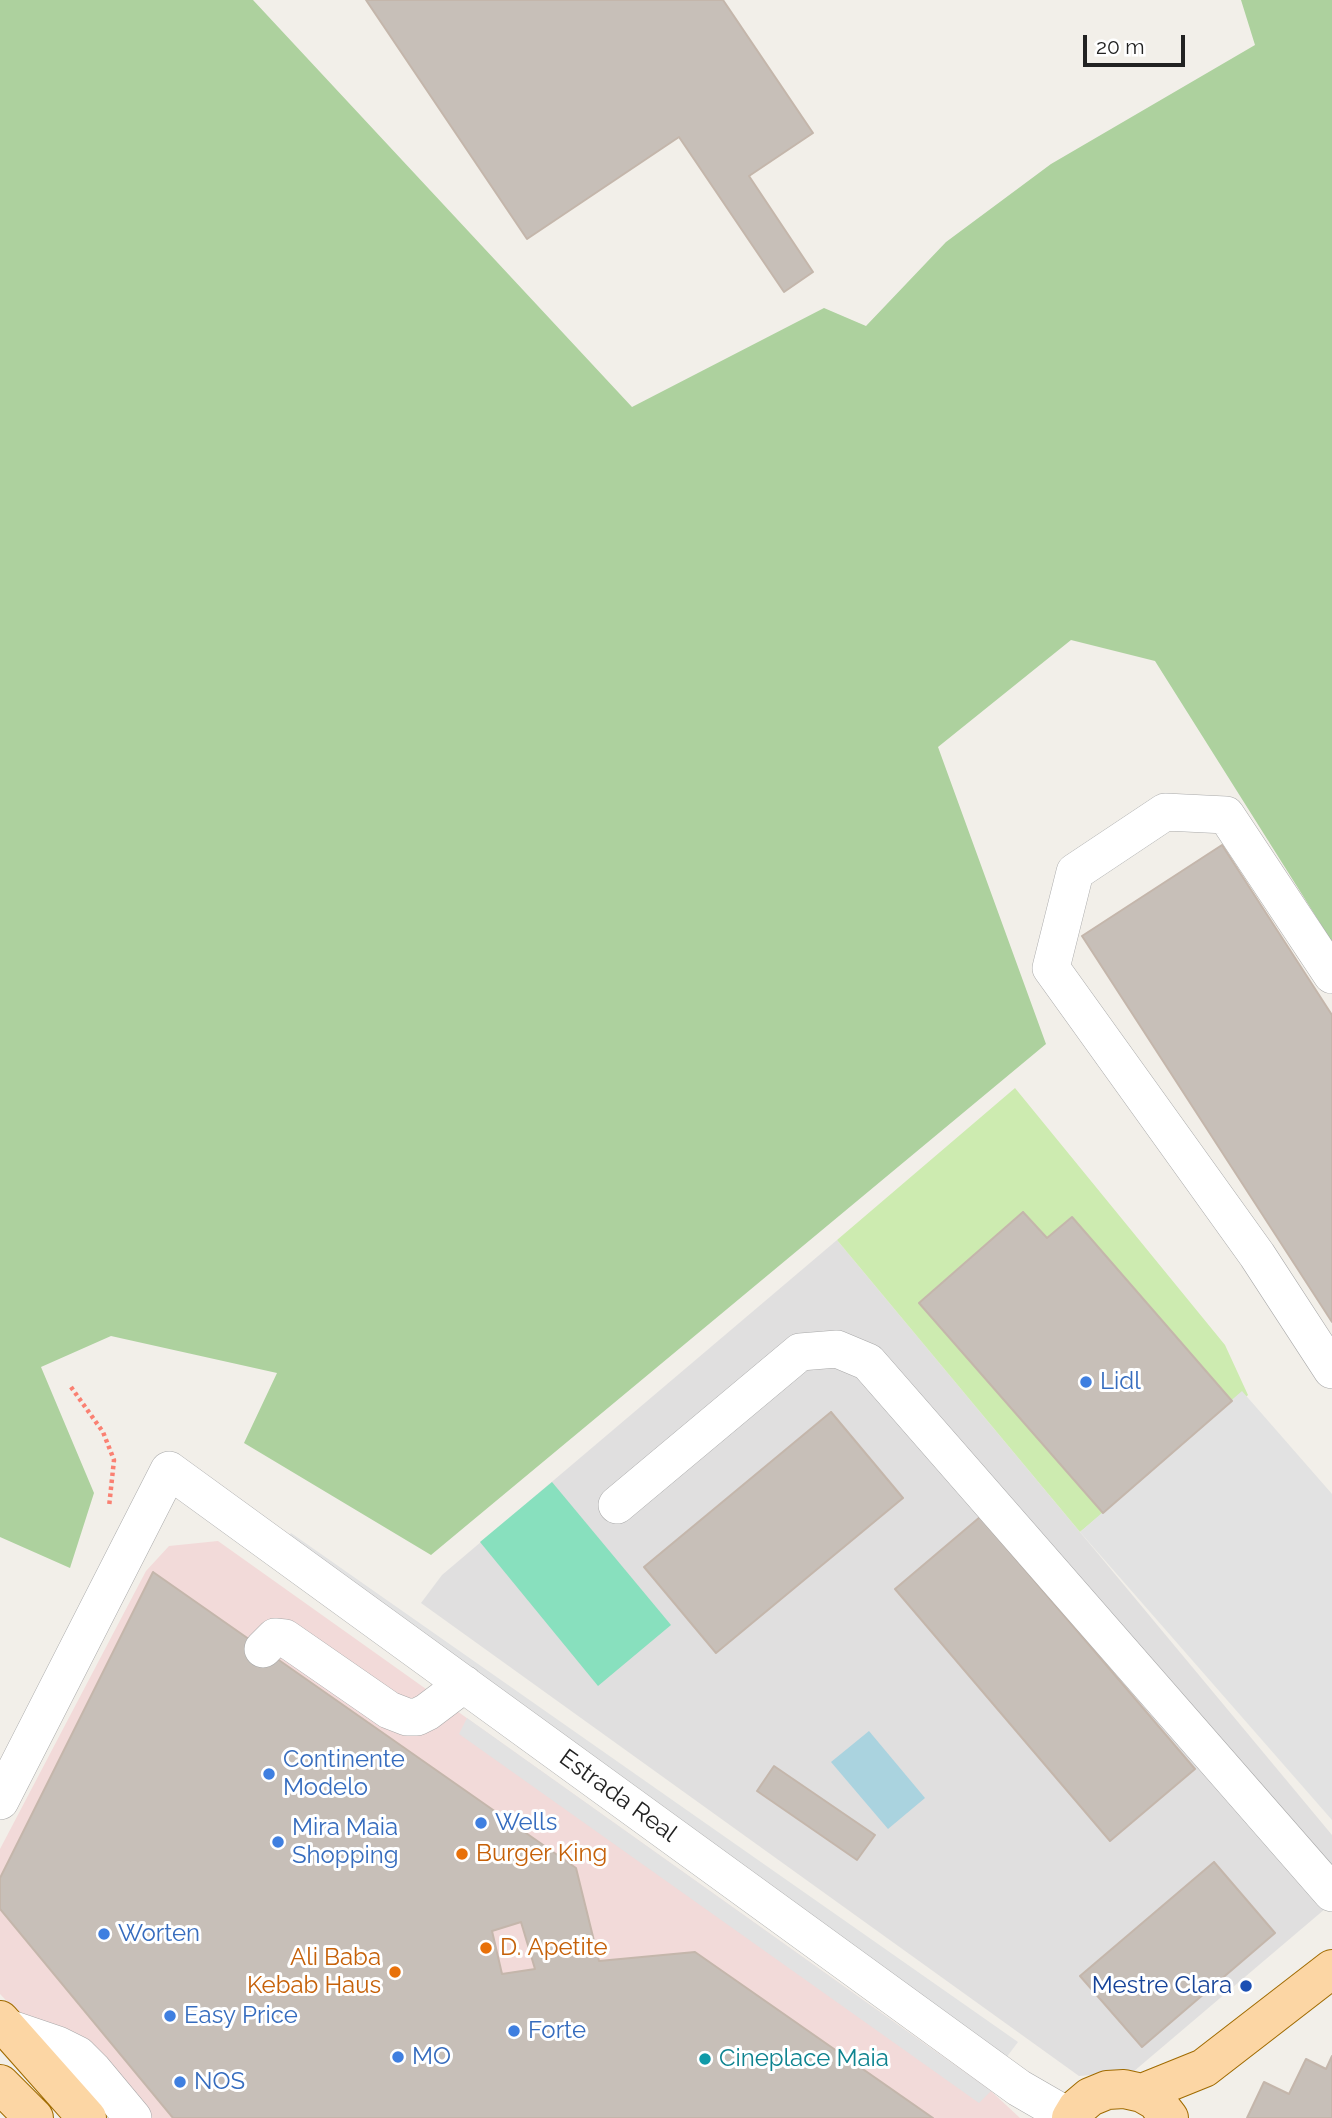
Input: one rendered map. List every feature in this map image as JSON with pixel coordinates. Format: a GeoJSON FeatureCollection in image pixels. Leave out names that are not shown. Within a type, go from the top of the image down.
{"type":"FeatureCollection","features":[{"type":"Feature","properties":{"kind":"main road"},"geometry":{"type":"LineString","coordinates":[[1071,2118],[1077,2108],[1090,2097],[1107,2090],[1124,2089],[1155,2106],[1332,1969]]}},
{"type":"Feature","properties":{"kind":"main road"},"geometry":{"type":"LineString","coordinates":[[4,2024],[87,2118]]}},
{"type":"Feature","properties":{"kind":"main road"},"geometry":{"type":"LineString","coordinates":[[1177,2118],[1203,2068]]}},
{"type":"Feature","properties":{"kind":"main road"},"geometry":{"type":"LineString","coordinates":[[0,2084],[34,2118]]}},
{"type":"Feature","properties":{"kind":"street"},"geometry":{"type":"LineString","coordinates":[[1332,975],[1226,815],[1165,812],[1075,873],[1051,968],[1257,1255],[1332,1370]]}},
{"type":"Feature","properties":{"kind":"street"},"geometry":{"type":"LineString","coordinates":[[617,1505],[800,1352],[837,1349],[868,1362],[1332,1893]]}},
{"type":"Feature","properties":{"kind":"street","name":"Estrada Real"},"geometry":{"type":"LineString","coordinates":[[0,1801],[169,1470],[1019,2088],[1071,2118]]}},
{"type":"Feature","properties":{"kind":"street"},"geometry":{"type":"LineString","coordinates":[[263,1649],[275,1637],[285,1638],[389,1710],[407,1717],[417,1717],[427,1712],[464,1684]]}},
{"type":"Feature","properties":{"kind":"street"},"geometry":{"type":"LineString","coordinates":[[4,2024],[78,2055],[133,2118]]}},
{"type":"Feature","properties":{"kind":"path"},"geometry":{"type":"LineString","coordinates":[[71,1387],[103,1432],[114,1460],[108,1512]]}},
{"type":"Feature","properties":{"kind":"shaded area"},"geometry":{"type":"Polygon","coordinates":[[[837,1240],[1332,1835],[1332,1903],[1133,2072],[1079,2076],[421,1603],[442,1575],[837,1240]]]}},
{"type":"Feature","properties":{"kind":"shaded area"},"geometry":{"type":"Polygon","coordinates":[[[1242,1391],[1332,1494],[1332,1820],[1080,1532],[1242,1391]]]}},
{"type":"Feature","properties":{"kind":"shaded area"},"geometry":{"type":"Polygon","coordinates":[[[291,1533],[1018,2042],[1006,2058],[283,1543],[291,1533]]]}},
{"type":"Feature","properties":{"kind":"shaded area","name":"Mira Maia Shopping"},"geometry":{"type":"Polygon","coordinates":[[[218,1541],[991,2091],[1020,2118],[113,2118],[73,2069],[0,1994],[0,1849],[146,1571],[169,1546],[218,1541]]]}},
{"type":"Feature","properties":{"kind":"shaded area"},"geometry":{"type":"Polygon","coordinates":[[[467,1718],[991,2091],[979,2103],[459,1734],[467,1718]]]}},
{"type":"Feature","properties":{"kind":"green space"},"geometry":{"type":"Polygon","coordinates":[[[0,0],[253,0],[632,407],[824,308],[866,326],[946,242],[1051,164],[1255,45],[1241,0],[1332,0],[1332,942],[1155,661],[1071,640],[938,747],[1046,1044],[431,1555],[244,1443],[277,1373],[111,1336],[41,1367],[94,1493],[70,1568],[0,1537],[0,0]]]}},
{"type":"Feature","properties":{"kind":"green space"},"geometry":{"type":"Polygon","coordinates":[[[1015,1088],[1225,1345],[1248,1395],[1246,1397],[1242,1392],[1232,1401],[1072,1217],[1047,1238],[1023,1212],[919,1303],[1103,1513],[1080,1532],[837,1240],[1015,1088]]]}},
{"type":"Feature","properties":{"kind":"green space"},"geometry":{"type":"Polygon","coordinates":[[[552,1482],[671,1625],[598,1686],[480,1542],[552,1482]]]}},
{"type":"Feature","properties":{"kind":"water"},"geometry":{"type":"Polygon","coordinates":[[[869,1731],[925,1798],[888,1829],[831,1762],[869,1731]]]}},
{"type":"Feature","properties":{"kind":"building"},"geometry":{"type":"Polygon","coordinates":[[[366,0],[723,0],[813,133],[749,176],[813,272],[784,292],[679,137],[527,239],[366,0]]]}},
{"type":"Feature","properties":{"kind":"building"},"geometry":{"type":"Polygon","coordinates":[[[1222,845],[1332,1015],[1332,1322],[1082,936],[1222,845]]]}},
{"type":"Feature","properties":{"kind":"building"},"geometry":{"type":"Polygon","coordinates":[[[1023,1212],[1047,1238],[1072,1217],[1232,1401],[1103,1513],[919,1303],[1023,1212]]]}},
{"type":"Feature","properties":{"kind":"building"},"geometry":{"type":"Polygon","coordinates":[[[831,1412],[903,1498],[716,1653],[644,1567],[831,1412]]]}},
{"type":"Feature","properties":{"kind":"building"},"geometry":{"type":"Polygon","coordinates":[[[980,1517],[1195,1769],[1110,1841],[895,1589],[980,1517]]]}},
{"type":"Feature","properties":{"kind":"building","name":"Mira Maia Shopping"},"geometry":{"type":"Polygon","coordinates":[[[153,1572],[576,1868],[599,1961],[695,1952],[933,2118],[173,2118],[0,1909],[0,1878],[153,1572]]]}},
{"type":"Feature","properties":{"kind":"building"},"geometry":{"type":"Polygon","coordinates":[[[774,1766],[875,1835],[857,1860],[757,1791],[774,1766]]]}},
{"type":"Feature","properties":{"kind":"building"},"geometry":{"type":"Polygon","coordinates":[[[1214,1862],[1275,1933],[1142,2047],[1080,1976],[1214,1862]]]}},
{"type":"Feature","properties":{"kind":"building"},"geometry":{"type":"Polygon","coordinates":[[[521,1922],[535,1969],[502,1974],[492,1931],[521,1922]]]}},
{"type":"Feature","properties":{"kind":"building"},"geometry":{"type":"Polygon","coordinates":[[[1332,2056],[1332,2118],[1247,2118],[1264,2082],[1289,2094],[1306,2059],[1326,2069],[1332,2056]]]}},
{"type":"Feature","properties":{"kind":"place","name":"Lidl"},"geometry":{"type":"Point","coordinates":[1086,1382]}},
{"type":"Feature","properties":{"kind":"place","name":"Continente Modelo"},"geometry":{"type":"Point","coordinates":[269,1774]}},
{"type":"Feature","properties":{"kind":"place","name":"Wells"},"geometry":{"type":"Point","coordinates":[481,1823]}},
{"type":"Feature","properties":{"kind":"place","name":"Mira Maia Shopping"},"geometry":{"type":"Point","coordinates":[278,1842]}},
{"type":"Feature","properties":{"kind":"place","name":"Burger King"},"geometry":{"type":"Point","coordinates":[462,1854]}},
{"type":"Feature","properties":{"kind":"place","name":"Worten"},"geometry":{"type":"Point","coordinates":[104,1934]}},
{"type":"Feature","properties":{"kind":"place","name":"D. Apetite"},"geometry":{"type":"Point","coordinates":[486,1948]}},
{"type":"Feature","properties":{"kind":"place","name":"Ali Baba Kebab Haus"},"geometry":{"type":"Point","coordinates":[395,1972]}},
{"type":"Feature","properties":{"kind":"place","name":"Mestre Clara"},"geometry":{"type":"Point","coordinates":[1246,1986]}},
{"type":"Feature","properties":{"kind":"place","name":"Easy Price"},"geometry":{"type":"Point","coordinates":[170,2016]}},
{"type":"Feature","properties":{"kind":"place","name":"Forte"},"geometry":{"type":"Point","coordinates":[514,2031]}},
{"type":"Feature","properties":{"kind":"place","name":"MO"},"geometry":{"type":"Point","coordinates":[398,2057]}},
{"type":"Feature","properties":{"kind":"place","name":"Cineplace Maia"},"geometry":{"type":"Point","coordinates":[705,2059]}},
{"type":"Feature","properties":{"kind":"place","name":"NOS"},"geometry":{"type":"Point","coordinates":[180,2082]}}]}
